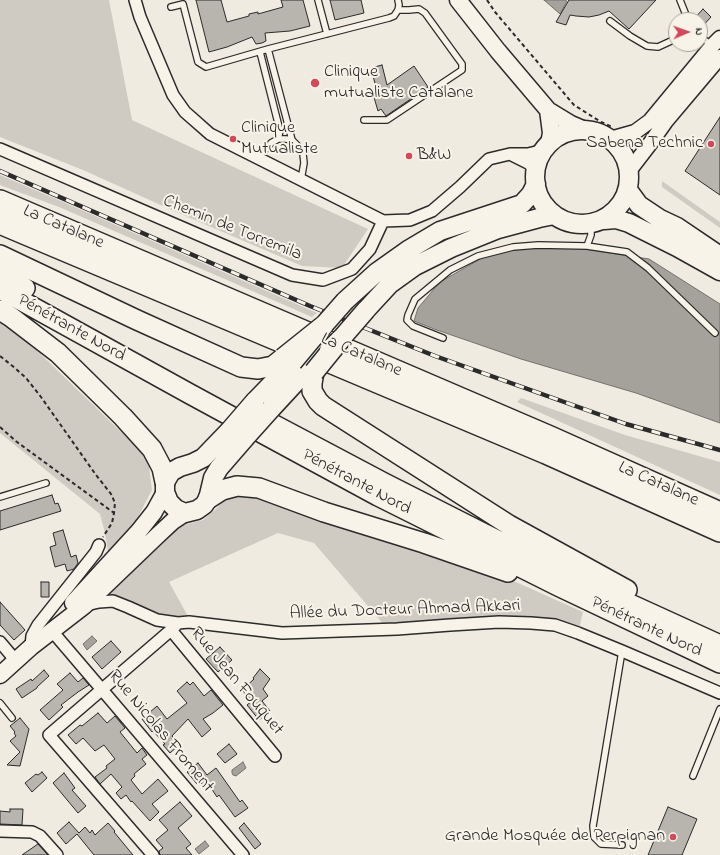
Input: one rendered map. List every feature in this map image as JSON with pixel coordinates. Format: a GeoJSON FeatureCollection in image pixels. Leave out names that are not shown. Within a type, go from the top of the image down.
{"type":"FeatureCollection","features":[{"type":"Feature","properties":{"kind":"highway","name":"La Catalane"},"geometry":{"type":"LineString","coordinates":[[0,201],[550,437],[720,513]]}},
{"type":"Feature","properties":{"kind":"highway","name":"La Catalane"},"geometry":{"type":"LineString","coordinates":[[0,223],[546,454],[720,531]]}},
{"type":"Feature","properties":{"kind":"highway"},"geometry":{"type":"LineString","coordinates":[[0,255],[130,317],[241,367],[258,369],[273,366],[299,365],[340,340]]}},
{"type":"Feature","properties":{"kind":"highway","name":"Pénétrante Nord"},"geometry":{"type":"LineString","coordinates":[[0,274],[188,378],[384,483],[564,574],[720,645]]}},
{"type":"Feature","properties":{"kind":"highway","name":"Pénétrante Nord"},"geometry":{"type":"LineString","coordinates":[[0,289],[378,496],[558,586],[720,663]]}},
{"type":"Feature","properties":{"kind":"highway"},"geometry":{"type":"LineString","coordinates":[[0,310],[58,353],[123,417],[152,449],[162,468],[165,487]]}},
{"type":"Feature","properties":{"kind":"highway"},"geometry":{"type":"LineString","coordinates":[[299,365],[323,326]]}},
{"type":"Feature","properties":{"kind":"highway"},"geometry":{"type":"LineString","coordinates":[[299,365],[312,383],[312,391],[323,406],[509,525],[677,618],[720,639]]}},
{"type":"Feature","properties":{"kind":"highway"},"geometry":{"type":"LineString","coordinates":[[208,499],[222,490],[238,486],[259,488],[324,512],[424,543],[500,569],[585,607],[720,663]]}},
{"type":"Feature","properties":{"kind":"main road"},"geometry":{"type":"LineString","coordinates":[[458,0],[498,51],[548,110],[571,124],[585,130],[598,133],[610,139],[620,148],[626,159],[629,171],[630,179],[628,190],[623,202],[614,212],[597,222]]}},
{"type":"Feature","properties":{"kind":"main road"},"geometry":{"type":"LineString","coordinates":[[323,326],[345,301],[377,272],[408,250],[440,231],[522,204],[531,194],[539,159],[546,147],[551,132],[548,110]]}},
{"type":"Feature","properties":{"kind":"main road"},"geometry":{"type":"LineString","coordinates":[[546,147],[559,136],[572,131],[585,130]]}},
{"type":"Feature","properties":{"kind":"main road"},"geometry":{"type":"LineString","coordinates":[[536,177],[539,196],[545,207],[554,215],[566,222],[578,225],[616,219],[629,223],[678,247],[720,271]]}},
{"type":"Feature","properties":{"kind":"main road"},"geometry":{"type":"LineString","coordinates":[[628,190],[639,205],[660,219],[678,227],[720,256]]}},
{"type":"Feature","properties":{"kind":"main road"},"geometry":{"type":"LineString","coordinates":[[340,340],[390,284],[415,266],[451,248],[498,229],[554,215]]}},
{"type":"Feature","properties":{"kind":"main road"},"geometry":{"type":"LineString","coordinates":[[0,675],[31,647],[84,606],[173,521],[185,513],[197,510],[204,505],[208,499],[213,478],[255,401],[299,365]]}},
{"type":"Feature","properties":{"kind":"main road"},"geometry":{"type":"LineString","coordinates":[[52,631],[76,599],[139,531],[154,512],[171,472],[203,458],[271,409],[299,365]]}},
{"type":"Feature","properties":{"kind":"main road"},"geometry":{"type":"LineString","coordinates":[[165,487],[169,502],[176,509],[185,513]]}},
{"type":"Feature","properties":{"kind":"street"},"geometry":{"type":"LineString","coordinates":[[135,0],[140,17],[173,95],[185,112],[210,134],[384,221],[410,220],[432,211],[489,159],[510,154],[528,154],[546,147]]}},
{"type":"Feature","properties":{"kind":"street"},"geometry":{"type":"LineString","coordinates":[[610,139],[635,132],[650,121],[718,47]]}},
{"type":"Feature","properties":{"kind":"street"},"geometry":{"type":"LineString","coordinates":[[629,171],[718,47]]}},
{"type":"Feature","properties":{"kind":"street","name":"Chemin de Torremila"},"geometry":{"type":"LineString","coordinates":[[0,149],[292,274],[323,280],[352,269],[370,249],[384,221]]}},
{"type":"Feature","properties":{"kind":"street"},"geometry":{"type":"LineString","coordinates":[[510,154],[528,163],[536,177]]}},
{"type":"Feature","properties":{"kind":"street"},"geometry":{"type":"LineString","coordinates":[[31,647],[32,636],[38,625],[96,552],[98,545]]}},
{"type":"Feature","properties":{"kind":"street","name":"Allée du Docteur Ahmad Akkari"},"geometry":{"type":"LineString","coordinates":[[84,606],[99,602],[112,601],[174,627],[189,622],[282,633],[397,630],[499,622],[555,625],[622,651],[720,693]]}},
{"type":"Feature","properties":{"kind":"street"},"geometry":{"type":"LineString","coordinates":[[153,855],[49,735],[174,627]]}},
{"type":"Feature","properties":{"kind":"street","name":"Rue Jean Fouquet"},"geometry":{"type":"LineString","coordinates":[[174,627],[275,756]]}},
{"type":"Feature","properties":{"kind":"street","name":"Rue Nicolas Froment"},"geometry":{"type":"LineString","coordinates":[[52,631],[243,855]]}},
{"type":"Feature","properties":{"kind":"street"},"geometry":{"type":"LineString","coordinates":[[0,642],[16,661]]}},
{"type":"Feature","properties":{"kind":"street"},"geometry":{"type":"LineString","coordinates":[[0,831],[32,832],[40,836],[57,855]]}},
{"type":"Feature","properties":{"kind":"lane"},"geometry":{"type":"LineString","coordinates":[[318,0],[327,34]]}},
{"type":"Feature","properties":{"kind":"lane"},"geometry":{"type":"LineString","coordinates":[[171,7],[183,4],[198,62],[206,67],[268,49],[389,18],[394,16],[398,10],[398,0]]}},
{"type":"Feature","properties":{"kind":"lane"},"geometry":{"type":"LineString","coordinates":[[680,0],[685,12]]}},
{"type":"Feature","properties":{"kind":"lane"},"geometry":{"type":"LineString","coordinates":[[364,120],[387,120],[462,70],[462,64],[425,13],[420,9],[398,10]]}},
{"type":"Feature","properties":{"kind":"lane"},"geometry":{"type":"LineString","coordinates":[[610,20],[630,36],[647,46],[658,46],[668,41]]}},
{"type":"Feature","properties":{"kind":"lane"},"geometry":{"type":"LineString","coordinates":[[708,41],[718,47]]}},
{"type":"Feature","properties":{"kind":"lane"},"geometry":{"type":"LineString","coordinates":[[268,49],[292,140],[303,154],[304,163],[301,180]]}},
{"type":"Feature","properties":{"kind":"lane"},"geometry":{"type":"LineString","coordinates":[[260,52],[280,131],[278,139]]}},
{"type":"Feature","properties":{"kind":"lane"},"geometry":{"type":"LineString","coordinates":[[258,158],[271,143],[278,139],[292,140]]}},
{"type":"Feature","properties":{"kind":"lane"},"geometry":{"type":"LineString","coordinates":[[587,246],[597,222]]}},
{"type":"Feature","properties":{"kind":"lane"},"geometry":{"type":"LineString","coordinates":[[443,338],[413,326],[407,320],[415,299],[450,270],[478,256],[513,247],[538,245],[587,246],[627,252],[648,268],[716,332]]}},
{"type":"Feature","properties":{"kind":"lane"},"geometry":{"type":"LineString","coordinates":[[0,497],[46,483]]}},
{"type":"Feature","properties":{"kind":"lane"},"geometry":{"type":"LineString","coordinates":[[622,651],[593,826],[594,837],[601,844],[622,845]]}},
{"type":"Feature","properties":{"kind":"lane"},"geometry":{"type":"LineString","coordinates":[[0,703],[12,718]]}},
{"type":"Feature","properties":{"kind":"lane"},"geometry":{"type":"LineString","coordinates":[[693,776],[720,709]]}},
{"type":"Feature","properties":{"kind":"path"},"geometry":{"type":"LineString","coordinates":[[487,0],[495,12],[574,105],[601,122],[618,129],[628,126],[635,132]]}},
{"type":"Feature","properties":{"kind":"path"},"geometry":{"type":"LineString","coordinates":[[0,356],[26,378],[111,494],[115,503],[112,523],[98,545]]}},
{"type":"Feature","properties":{"kind":"path"},"geometry":{"type":"LineString","coordinates":[[0,427],[16,442],[114,513]]}},
{"type":"Feature","properties":{"kind":"shaded area"},"geometry":{"type":"Polygon","coordinates":[[[0,0],[109,0],[132,120],[368,229],[342,268],[302,266],[83,170],[0,137],[0,0]]]}},
{"type":"Feature","properties":{"kind":"shaded area"},"geometry":{"type":"Polygon","coordinates":[[[544,0],[565,0],[567,1],[560,14],[544,0]]]}},
{"type":"Feature","properties":{"kind":"shaded area"},"geometry":{"type":"Polygon","coordinates":[[[0,175],[317,313],[312,317],[59,207],[0,185],[0,175]]]}},
{"type":"Feature","properties":{"kind":"shaded area"},"geometry":{"type":"Polygon","coordinates":[[[662,181],[720,222],[720,228],[662,187],[662,181]]]}},
{"type":"Feature","properties":{"kind":"shaded area"},"geometry":{"type":"Polygon","coordinates":[[[565,246],[649,259],[720,304],[720,423],[636,393],[521,359],[414,321],[418,308],[440,282],[498,249],[565,246]]]}},
{"type":"Feature","properties":{"kind":"shaded area"},"geometry":{"type":"Polygon","coordinates":[[[0,322],[22,336],[148,458],[152,490],[132,528],[108,552],[100,514],[0,433],[0,322]]]}},
{"type":"Feature","properties":{"kind":"shaded area"},"geometry":{"type":"Polygon","coordinates":[[[521,398],[625,435],[720,462],[720,495],[517,402],[521,398]]]}},
{"type":"Feature","properties":{"kind":"shaded area"},"geometry":{"type":"Polygon","coordinates":[[[258,494],[498,574],[583,612],[579,629],[556,621],[385,626],[314,543],[278,533],[169,582],[189,618],[158,617],[98,598],[179,526],[203,520],[217,508],[227,496],[258,494]]]}},
{"type":"Feature","properties":{"kind":"shaded area"},"geometry":{"type":"Polygon","coordinates":[[[92,636],[97,641],[87,650],[83,644],[92,636]]]}},
{"type":"Feature","properties":{"kind":"shaded area"},"geometry":{"type":"Polygon","coordinates":[[[243,762],[246,768],[236,776],[233,775],[232,770],[243,762]]]}},
{"type":"Feature","properties":{"kind":"shaded area"},"geometry":{"type":"Polygon","coordinates":[[[205,841],[209,846],[199,854],[195,849],[205,841]]]}},
{"type":"Feature","properties":{"kind":"building"},"geometry":{"type":"Polygon","coordinates":[[[196,0],[221,0],[227,22],[249,16],[249,14],[258,12],[258,14],[283,7],[281,0],[303,0],[310,26],[290,31],[265,33],[266,41],[262,43],[256,44],[252,37],[227,47],[209,52],[196,0]]]}},
{"type":"Feature","properties":{"kind":"building"},"geometry":{"type":"Polygon","coordinates":[[[330,0],[361,0],[364,13],[335,20],[330,0]]]}},
{"type":"Feature","properties":{"kind":"building"},"geometry":{"type":"Polygon","coordinates":[[[569,0],[656,0],[629,29],[609,11],[589,17],[570,15],[566,25],[556,22],[569,0]]]}},
{"type":"Feature","properties":{"kind":"building"},"geometry":{"type":"Polygon","coordinates":[[[382,65],[387,85],[414,66],[428,87],[386,116],[381,109],[378,111],[373,94],[377,91],[371,68],[382,65]]]}},
{"type":"Feature","properties":{"kind":"building","name":"Sabena Technic"},"geometry":{"type":"Polygon","coordinates":[[[720,117],[720,195],[685,171],[720,117]]]}},
{"type":"Feature","properties":{"kind":"building"},"geometry":{"type":"Polygon","coordinates":[[[52,495],[55,504],[58,503],[61,511],[0,530],[0,511],[52,495]]]}},
{"type":"Feature","properties":{"kind":"building"},"geometry":{"type":"Polygon","coordinates":[[[63,530],[71,557],[76,555],[78,563],[74,569],[67,571],[65,564],[55,567],[50,547],[56,545],[53,533],[63,530]]]}},
{"type":"Feature","properties":{"kind":"building"},"geometry":{"type":"Polygon","coordinates":[[[41,582],[49,582],[49,597],[41,597],[41,582]]]}},
{"type":"Feature","properties":{"kind":"building"},"geometry":{"type":"Polygon","coordinates":[[[0,602],[25,630],[14,640],[0,625],[0,602]]]}},
{"type":"Feature","properties":{"kind":"building"},"geometry":{"type":"Polygon","coordinates":[[[111,641],[121,652],[102,669],[92,657],[111,641]]]}},
{"type":"Feature","properties":{"kind":"building"},"geometry":{"type":"Polygon","coordinates":[[[220,647],[232,660],[218,672],[206,659],[220,647]]]}},
{"type":"Feature","properties":{"kind":"building"},"geometry":{"type":"Polygon","coordinates":[[[260,669],[270,679],[263,689],[268,696],[262,701],[270,711],[259,720],[247,705],[252,701],[242,690],[254,679],[253,678],[260,669]]]}},
{"type":"Feature","properties":{"kind":"building"},"geometry":{"type":"Polygon","coordinates":[[[44,670],[49,676],[37,688],[22,698],[16,689],[31,679],[32,681],[44,670]]]}},
{"type":"Feature","properties":{"kind":"building"},"geometry":{"type":"Polygon","coordinates":[[[70,673],[78,682],[83,678],[89,685],[61,705],[63,707],[49,720],[40,710],[63,690],[57,684],[70,673]]]}},
{"type":"Feature","properties":{"kind":"building"},"geometry":{"type":"Polygon","coordinates":[[[187,682],[190,685],[193,682],[204,696],[211,690],[223,705],[203,719],[211,729],[202,737],[188,719],[172,736],[179,745],[170,753],[163,745],[165,744],[153,731],[152,732],[142,719],[157,706],[167,719],[187,703],[177,691],[187,682]]]}},
{"type":"Feature","properties":{"kind":"building"},"geometry":{"type":"Polygon","coordinates":[[[98,713],[107,723],[115,716],[125,728],[120,732],[137,753],[142,748],[147,755],[142,759],[146,764],[134,774],[135,776],[131,780],[142,794],[158,779],[168,791],[152,804],[159,812],[150,821],[126,795],[121,799],[116,793],[122,787],[111,774],[100,784],[95,777],[107,768],[106,766],[115,759],[104,745],[95,751],[83,738],[76,744],[68,735],[98,713]]]}},
{"type":"Feature","properties":{"kind":"building"},"geometry":{"type":"Polygon","coordinates":[[[20,718],[29,729],[20,766],[7,765],[20,752],[10,741],[16,736],[14,733],[15,732],[10,726],[20,718]]]}},
{"type":"Feature","properties":{"kind":"building"},"geometry":{"type":"Polygon","coordinates":[[[229,744],[237,754],[225,763],[217,754],[229,744]]]}},
{"type":"Feature","properties":{"kind":"building"},"geometry":{"type":"Polygon","coordinates":[[[198,763],[207,775],[216,768],[240,802],[242,800],[248,808],[235,817],[219,795],[217,797],[207,782],[204,786],[200,782],[197,784],[187,772],[198,763]]]}},
{"type":"Feature","properties":{"kind":"building"},"geometry":{"type":"Polygon","coordinates":[[[42,772],[47,778],[32,792],[25,783],[36,774],[38,775],[42,772]]]}},
{"type":"Feature","properties":{"kind":"building"},"geometry":{"type":"Polygon","coordinates":[[[64,773],[75,788],[72,790],[86,806],[78,813],[53,783],[64,773]]]}},
{"type":"Feature","properties":{"kind":"building"},"geometry":{"type":"Polygon","coordinates":[[[180,802],[192,816],[178,828],[191,844],[186,848],[192,855],[160,855],[159,851],[163,848],[156,840],[168,830],[159,820],[180,802]]]}},
{"type":"Feature","properties":{"kind":"building","name":"Grande Mosquée de Perpignan"},"geometry":{"type":"Polygon","coordinates":[[[668,807],[697,819],[682,855],[648,855],[668,807]]]}},
{"type":"Feature","properties":{"kind":"building"},"geometry":{"type":"Polygon","coordinates":[[[10,809],[23,809],[22,825],[0,824],[0,811],[10,812],[10,809]]]}},
{"type":"Feature","properties":{"kind":"building"},"geometry":{"type":"Polygon","coordinates":[[[69,822],[79,833],[85,827],[90,833],[92,830],[95,835],[108,823],[133,855],[94,855],[77,834],[66,844],[57,833],[69,822]]]}},
{"type":"Feature","properties":{"kind":"building"},"geometry":{"type":"Polygon","coordinates":[[[244,823],[261,844],[255,849],[239,828],[244,823]]]}},
{"type":"Feature","properties":{"kind":"building"},"geometry":{"type":"Polygon","coordinates":[[[38,844],[48,855],[22,855],[38,844]]]}},
{"type":"Feature","properties":{"kind":"railway"},"geometry":{"type":"LineString","coordinates":[[0,171],[310,306],[435,356],[626,424],[720,450]]}},
{"type":"Feature","properties":{"kind":"place","name":"Clinique mutualiste Catalane"},"geometry":{"type":"Point","coordinates":[315,83]}},
{"type":"Feature","properties":{"kind":"place","name":"Clinique Mutualiste"},"geometry":{"type":"Point","coordinates":[233,139]}},
{"type":"Feature","properties":{"kind":"place","name":"Sabena Technic"},"geometry":{"type":"Point","coordinates":[711,144]}},
{"type":"Feature","properties":{"kind":"place","name":"B&W"},"geometry":{"type":"Point","coordinates":[409,156]}},
{"type":"Feature","properties":{"kind":"place","name":"Grande Mosquée de Perpignan"},"geometry":{"type":"Point","coordinates":[673,837]}}]}
